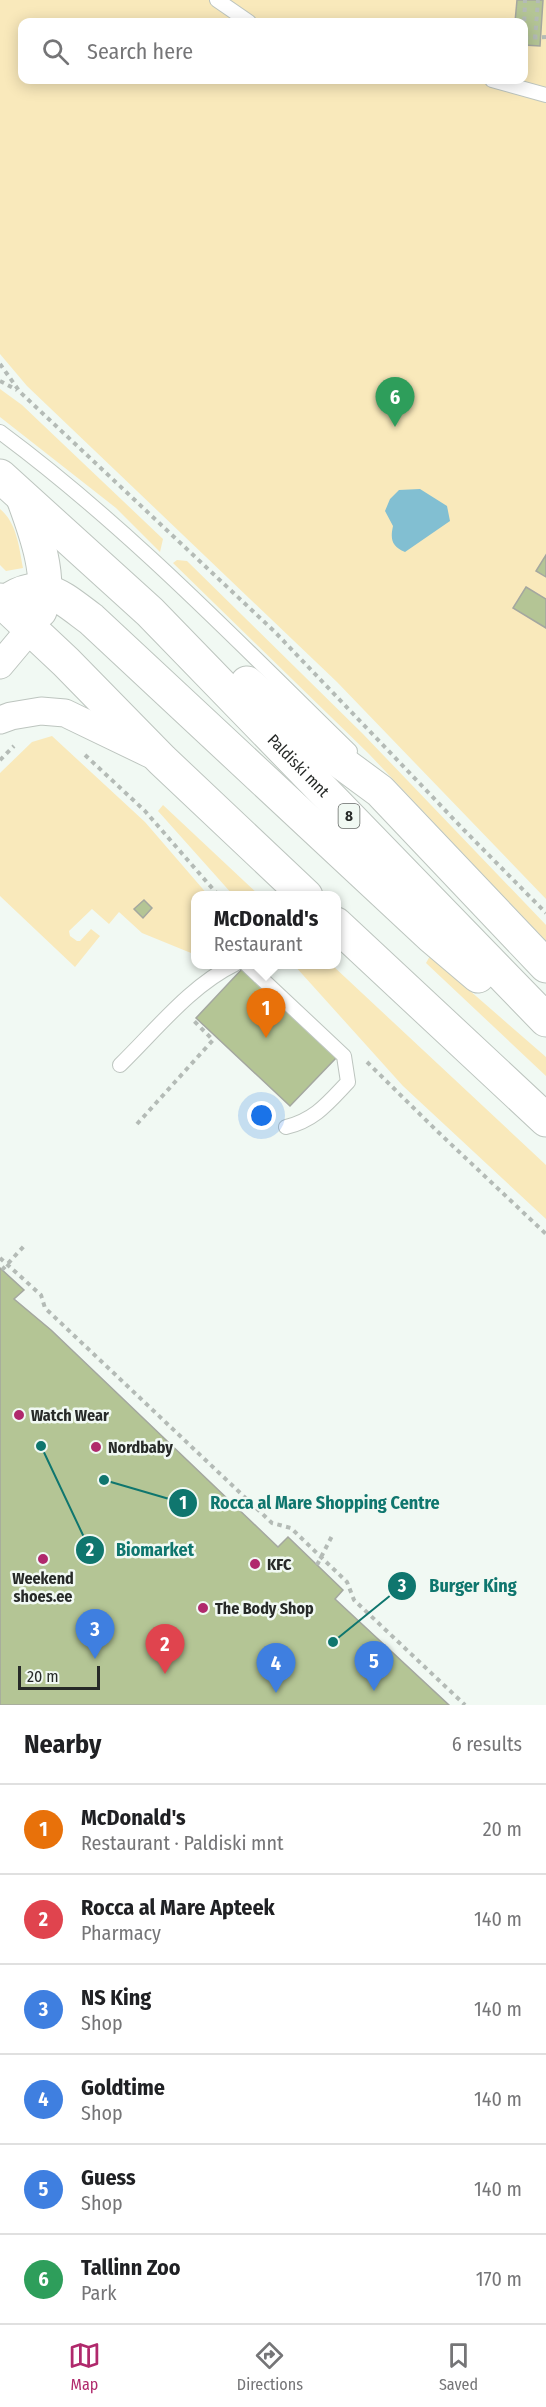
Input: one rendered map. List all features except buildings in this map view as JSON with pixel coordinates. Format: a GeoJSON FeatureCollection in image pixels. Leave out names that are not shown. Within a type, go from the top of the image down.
{"type":"FeatureCollection","features":[{"type":"Feature","properties":{"kind":"main road","name":"Paldiski mnt"},"geometry":{"type":"LineString","coordinates":[[11,486],[150,612],[546,1020]]}},
{"type":"Feature","properties":{"kind":"main road"},"geometry":{"type":"LineString","coordinates":[[11,486],[36,536],[45,589],[42,606],[31,628]]}},
{"type":"Feature","properties":{"kind":"main road"},"geometry":{"type":"LineString","coordinates":[[301,891],[162,760],[31,628],[1,603],[32,589],[45,589],[65,599],[91,619],[432,937],[546,1033]]}},
{"type":"Feature","properties":{"kind":"main road","name":"Paldiski mnt"},"geometry":{"type":"LineString","coordinates":[[150,612],[233,671],[322,749],[380,791],[546,966]]}},
{"type":"Feature","properties":{"kind":"main road"},"geometry":{"type":"LineString","coordinates":[[341,929],[546,1120]]}},
{"type":"Feature","properties":{"kind":"street"},"geometry":{"type":"LineString","coordinates":[[0,665],[31,628]]}},
{"type":"Feature","properties":{"kind":"street"},"geometry":{"type":"LineString","coordinates":[[0,720],[40,711],[65,713],[162,760]]}},
{"type":"Feature","properties":{"kind":"lane"},"geometry":{"type":"LineString","coordinates":[[218,0],[243,18]]}},
{"type":"Feature","properties":{"kind":"lane"},"geometry":{"type":"LineString","coordinates":[[506,84],[546,95]]}},
{"type":"Feature","properties":{"kind":"lane","name":"Paldiski mnt"},"geometry":{"type":"LineString","coordinates":[[0,432],[37,459],[130,538],[358,760],[380,791]]}},
{"type":"Feature","properties":{"kind":"lane"},"geometry":{"type":"LineString","coordinates":[[120,1065],[196,990],[225,969]]}},
{"type":"Feature","properties":{"kind":"lane"},"geometry":{"type":"LineString","coordinates":[[251,969],[344,1056],[348,1070],[348,1082],[313,1117],[301,1124],[286,1127]]}},
{"type":"Feature","properties":{"kind":"path"},"geometry":{"type":"LineString","coordinates":[[524,18],[525,0]]}},
{"type":"Feature","properties":{"kind":"path"},"geometry":{"type":"LineString","coordinates":[[535,39],[538,0]]}},
{"type":"Feature","properties":{"kind":"path"},"geometry":{"type":"LineString","coordinates":[[528,38],[546,37]]}},
{"type":"Feature","properties":{"kind":"path"},"geometry":{"type":"LineString","coordinates":[[0,364],[20,392],[275,632],[546,913]]}},
{"type":"Feature","properties":{"kind":"path"},"geometry":{"type":"LineString","coordinates":[[0,381],[20,392]]}},
{"type":"Feature","properties":{"kind":"path"},"geometry":{"type":"LineString","coordinates":[[79,749],[145,811],[215,891]]}},
{"type":"Feature","properties":{"kind":"path"},"geometry":{"type":"LineString","coordinates":[[137,1124],[213,1040],[192,1019],[199,1010]]}},
{"type":"Feature","properties":{"kind":"path"},"geometry":{"type":"LineString","coordinates":[[436,1131],[546,1234]]}},
{"type":"Feature","properties":{"kind":"path"},"geometry":{"type":"LineString","coordinates":[[2,1270],[24,1246]]}},
{"type":"Feature","properties":{"kind":"path"},"geometry":{"type":"LineString","coordinates":[[0,1258],[41,1295],[45,1308],[272,1523],[291,1528],[346,1582],[354,1600],[465,1705]]}},
{"type":"Feature","properties":{"kind":"path"},"geometry":{"type":"LineString","coordinates":[[317,1565],[333,1534]]}},
{"type":"Feature","properties":{"kind":"shaded area"},"geometry":{"type":"Polygon","coordinates":[[[0,0],[546,0],[546,899],[337,682],[27,386],[0,354],[0,0]]]}},
{"type":"Feature","properties":{"kind":"shaded area"},"geometry":{"type":"Polygon","coordinates":[[[0,389],[22,405],[163,539],[160,552],[116,508],[0,417],[0,389]]]}},
{"type":"Feature","properties":{"kind":"shaded area"},"geometry":{"type":"Polygon","coordinates":[[[0,509],[14,528],[23,568],[6,571],[0,565],[0,509]]]}},
{"type":"Feature","properties":{"kind":"shaded area"},"geometry":{"type":"Polygon","coordinates":[[[177,560],[187,561],[363,734],[546,925],[546,941],[369,754],[173,563],[177,560]]]}},
{"type":"Feature","properties":{"kind":"shaded area"},"geometry":{"type":"Polygon","coordinates":[[[52,736],[145,822],[205,891],[191,891],[191,953],[142,933],[119,912],[109,924],[92,909],[69,931],[70,936],[77,941],[80,941],[91,929],[100,936],[75,967],[0,896],[0,773],[32,742],[52,736]]]}},
{"type":"Feature","properties":{"kind":"shaded area"},"geometry":{"type":"Polygon","coordinates":[[[163,805],[255,891],[229,891],[158,811],[163,805]]]}},
{"type":"Feature","properties":{"kind":"shaded area"},"geometry":{"type":"Polygon","coordinates":[[[430,956],[546,1057],[546,1076],[426,963],[430,956]]]}},
{"type":"Feature","properties":{"kind":"shaded area"},"geometry":{"type":"Polygon","coordinates":[[[298,969],[336,969],[546,1165],[546,1219],[403,1086],[298,969]]]}},
{"type":"Feature","properties":{"kind":"water"},"geometry":{"type":"Polygon","coordinates":[[[420,489],[447,506],[450,521],[405,552],[393,542],[393,526],[385,511],[390,499],[399,490],[420,489]]]}},
{"type":"Feature","properties":{"kind":"place","name":"Tallinn Zoo"},"geometry":{"type":"Point","coordinates":[395,427]}},
{"type":"Feature","properties":{"kind":"place","name":"McDonald's"},"geometry":{"type":"Point","coordinates":[266,1038]}},
{"type":"Feature","properties":{"kind":"place","name":"Watch Wear"},"geometry":{"type":"Point","coordinates":[19,1415]}},
{"type":"Feature","properties":{"kind":"place","name":"Biomarket"},"geometry":{"type":"Point","coordinates":[41,1446]}},
{"type":"Feature","properties":{"kind":"place","name":"Nordbaby"},"geometry":{"type":"Point","coordinates":[96,1447]}},
{"type":"Feature","properties":{"kind":"place","name":"Rocca al Mare Shopping Centre"},"geometry":{"type":"Point","coordinates":[104,1480]}},
{"type":"Feature","properties":{"kind":"place","name":"Weekend shoes.ee"},"geometry":{"type":"Point","coordinates":[43,1559]}},
{"type":"Feature","properties":{"kind":"place","name":"KFC"},"geometry":{"type":"Point","coordinates":[255,1564]}},
{"type":"Feature","properties":{"kind":"place","name":"The Body Shop"},"geometry":{"type":"Point","coordinates":[203,1608]}},
{"type":"Feature","properties":{"kind":"place","name":"Burger King"},"geometry":{"type":"Point","coordinates":[333,1642]}},
{"type":"Feature","properties":{"kind":"place","name":"NS King"},"geometry":{"type":"Point","coordinates":[95,1659]}},
{"type":"Feature","properties":{"kind":"place","name":"Rocca al Mare Apteek"},"geometry":{"type":"Point","coordinates":[165,1674]}},
{"type":"Feature","properties":{"kind":"place","name":"Guess"},"geometry":{"type":"Point","coordinates":[374,1691]}},
{"type":"Feature","properties":{"kind":"place","name":"Goldtime"},"geometry":{"type":"Point","coordinates":[276,1693]}}]}
